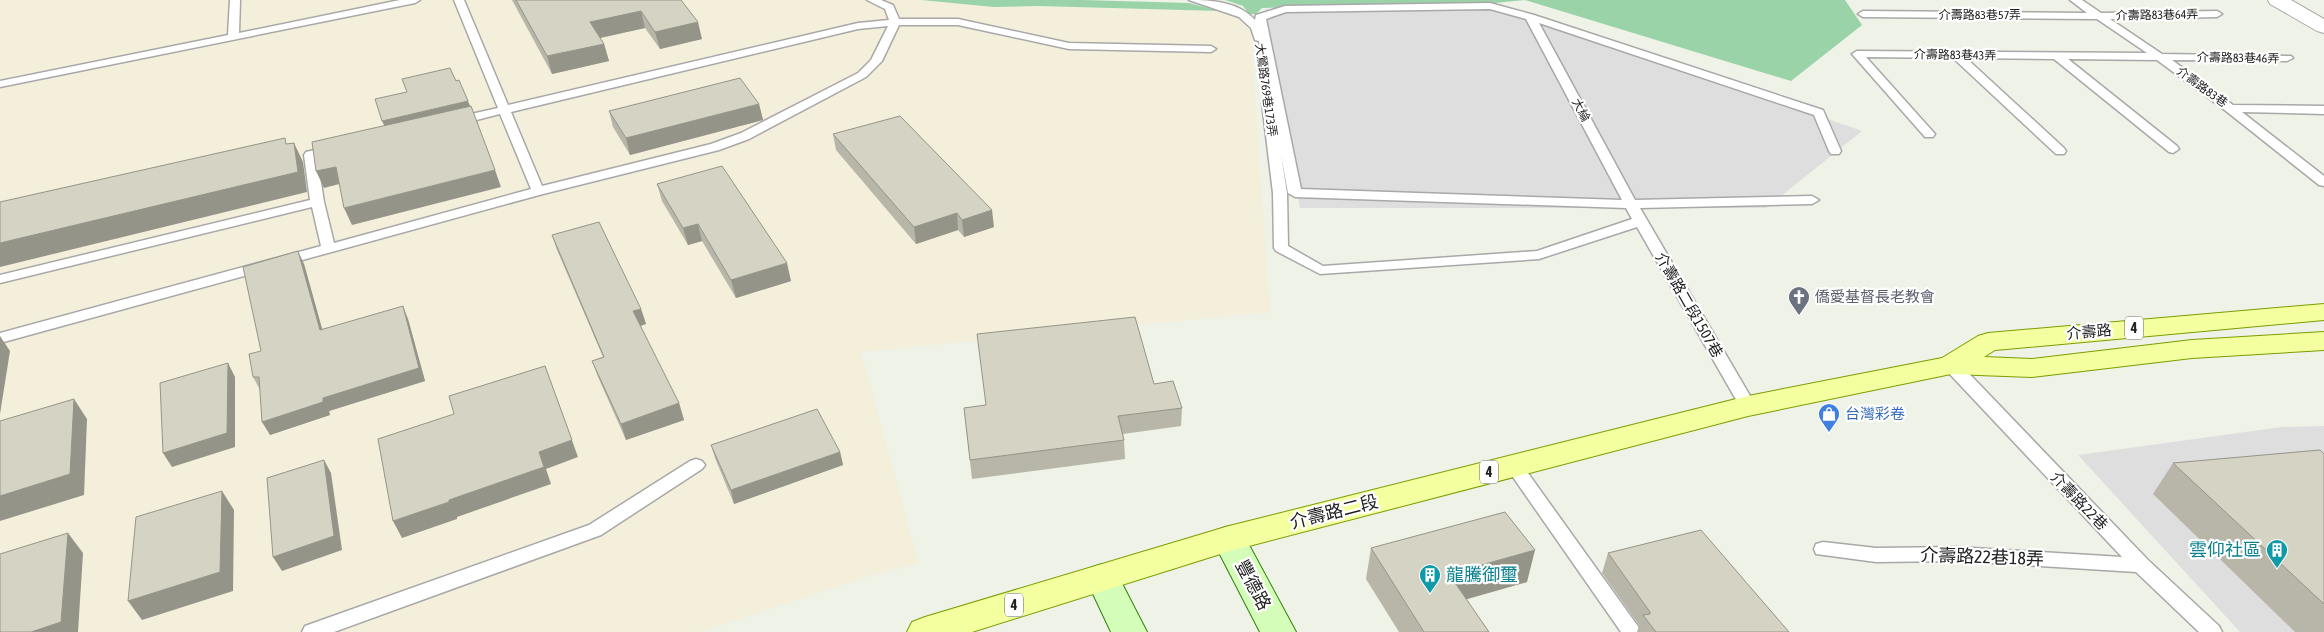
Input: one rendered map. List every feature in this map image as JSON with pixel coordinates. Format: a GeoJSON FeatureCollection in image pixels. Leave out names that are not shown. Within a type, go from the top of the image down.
{"type":"FeatureCollection","features":[{"type":"Feature","properties":{"kind":"main road","name":"介壽路"},"geometry":{"type":"LineString","coordinates":[[1951,365],[1988,342],[2324,312]]}},
{"type":"Feature","properties":{"kind":"main road","name":"介壽路"},"geometry":{"type":"LineString","coordinates":[[1748,406],[1951,365],[2032,368],[2192,349],[2324,341]]}},
{"type":"Feature","properties":{"kind":"main road","name":"介壽路二段"},"geometry":{"type":"LineString","coordinates":[[925,632],[1229,538],[1748,406]]}},
{"type":"Feature","properties":{"kind":"main road","name":"豐德路"},"geometry":{"type":"LineString","coordinates":[[1229,538],[1278,632]]}},
{"type":"Feature","properties":{"kind":"main road"},"geometry":{"type":"LineString","coordinates":[[1102,577],[1130,632]]}},
{"type":"Feature","properties":{"kind":"street"},"geometry":{"type":"LineString","coordinates":[[2277,0],[2324,27]]}},
{"type":"Feature","properties":{"kind":"lane"},"geometry":{"type":"LineString","coordinates":[[233,37],[235,0]]}},
{"type":"Feature","properties":{"kind":"lane"},"geometry":{"type":"LineString","coordinates":[[0,84],[416,0]]}},
{"type":"Feature","properties":{"kind":"lane"},"geometry":{"type":"LineString","coordinates":[[459,0],[538,191]]}},
{"type":"Feature","properties":{"kind":"lane"},"geometry":{"type":"LineString","coordinates":[[0,338],[538,191],[714,147],[745,136],[862,75],[876,62],[895,22],[889,7],[872,0]]}},
{"type":"Feature","properties":{"kind":"lane","name":"大鶯路769巷173弄"},"geometry":{"type":"LineString","coordinates":[[1194,0],[1239,12],[1250,20],[1258,34],[1280,193],[1281,248],[1320,270],[1539,255],[1640,221]]}},
{"type":"Feature","properties":{"kind":"lane","name":"介壽路83巷"},"geometry":{"type":"LineString","coordinates":[[2075,0],[2160,57],[2230,108],[2324,182]]}},
{"type":"Feature","properties":{"kind":"lane"},"geometry":{"type":"LineString","coordinates":[[1812,200],[1631,204],[1294,193],[1260,17],[1285,9],[1490,6],[1530,17],[1818,113],[1835,151]]}},
{"type":"Feature","properties":{"kind":"lane","name":"介壽路83巷57弄"},"geometry":{"type":"LineString","coordinates":[[1863,14],[2098,16]]}},
{"type":"Feature","properties":{"kind":"lane","name":"介壽路83巷64弄"},"geometry":{"type":"LineString","coordinates":[[2098,16],[2217,14]]}},
{"type":"Feature","properties":{"kind":"lane","name":"大綸"},"geometry":{"type":"LineString","coordinates":[[1530,17],[1631,204]]}},
{"type":"Feature","properties":{"kind":"lane"},"geometry":{"type":"LineString","coordinates":[[446,123],[858,26],[895,22],[958,22],[1069,46],[1211,50]]}},
{"type":"Feature","properties":{"kind":"lane","name":"介壽路83巷43弄"},"geometry":{"type":"LineString","coordinates":[[1929,134],[1857,54],[2160,57]]}},
{"type":"Feature","properties":{"kind":"lane"},"geometry":{"type":"LineString","coordinates":[[1956,55],[2060,151]]}},
{"type":"Feature","properties":{"kind":"lane"},"geometry":{"type":"LineString","coordinates":[[2058,56],[2173,149]]}},
{"type":"Feature","properties":{"kind":"lane","name":"介壽路83巷46弄"},"geometry":{"type":"LineString","coordinates":[[2160,57],[2286,58]]}},
{"type":"Feature","properties":{"kind":"lane"},"geometry":{"type":"LineString","coordinates":[[2230,108],[2324,110]]}},
{"type":"Feature","properties":{"kind":"lane"},"geometry":{"type":"LineString","coordinates":[[328,248],[317,202],[310,155],[339,148]]}},
{"type":"Feature","properties":{"kind":"lane"},"geometry":{"type":"LineString","coordinates":[[0,279],[317,202]]}},
{"type":"Feature","properties":{"kind":"lane","name":"介壽路二段1507巷"},"geometry":{"type":"LineString","coordinates":[[1631,204],[1748,406]]}},
{"type":"Feature","properties":{"kind":"lane","name":"介壽路22巷"},"geometry":{"type":"LineString","coordinates":[[1951,365],[2142,565],[2212,632]]}},
{"type":"Feature","properties":{"kind":"lane"},"geometry":{"type":"LineString","coordinates":[[312,632],[595,530],[696,465]]}},
{"type":"Feature","properties":{"kind":"lane"},"geometry":{"type":"LineString","coordinates":[[1514,466],[1632,632]]}},
{"type":"Feature","properties":{"kind":"lane","name":"介壽路22巷18弄"},"geometry":{"type":"LineString","coordinates":[[1823,549],[1876,555],[1957,554],[2142,565]]}},
{"type":"Feature","properties":{"kind":"shaded area"},"geometry":{"type":"Polygon","coordinates":[[[0,0],[921,0],[994,7],[1039,6],[1220,11],[1250,24],[1270,312],[861,352],[919,564],[887,571],[700,632],[0,632],[0,0]]]}},
{"type":"Feature","properties":{"kind":"shaded area"},"geometry":{"type":"Polygon","coordinates":[[[1508,8],[1862,131],[1766,208],[1300,208],[1265,9],[1508,8]]]}},
{"type":"Feature","properties":{"kind":"shaded area"},"geometry":{"type":"Polygon","coordinates":[[[2324,426],[2324,632],[2240,632],[2078,455],[2282,427],[2324,426]]]}},
{"type":"Feature","properties":{"kind":"green space"},"geometry":{"type":"Polygon","coordinates":[[[921,0],[1083,0],[1189,3],[1220,11],[1039,6],[994,7],[921,0]]]}},
{"type":"Feature","properties":{"kind":"green space"},"geometry":{"type":"Polygon","coordinates":[[[1225,0],[1525,0],[1495,3],[1262,8],[1256,14],[1249,14],[1243,6],[1225,0]]]}},
{"type":"Feature","properties":{"kind":"green space"},"geometry":{"type":"Polygon","coordinates":[[[1525,0],[1845,0],[1862,25],[1791,81],[1525,0]]]}},
{"type":"Feature","properties":{"kind":"building"},"geometry":{"type":"Polygon","coordinates":[[[516,0],[681,0],[698,22],[655,32],[641,11],[590,22],[604,44],[547,56],[516,0]]]}},
{"type":"Feature","properties":{"kind":"building"},"geometry":{"type":"Polygon","coordinates":[[[450,68],[456,81],[459,80],[468,101],[382,121],[375,99],[407,92],[402,79],[450,68]]]}},
{"type":"Feature","properties":{"kind":"building"},"geometry":{"type":"Polygon","coordinates":[[[740,78],[759,104],[626,138],[609,111],[740,78]]]}},
{"type":"Feature","properties":{"kind":"building"},"geometry":{"type":"Polygon","coordinates":[[[471,106],[495,170],[344,208],[336,167],[316,171],[312,142],[471,106]]]}},
{"type":"Feature","properties":{"kind":"building"},"geometry":{"type":"Polygon","coordinates":[[[900,116],[992,210],[962,220],[957,213],[914,227],[833,134],[900,116]]]}},
{"type":"Feature","properties":{"kind":"building"},"geometry":{"type":"Polygon","coordinates":[[[285,138],[286,144],[294,143],[298,172],[0,243],[0,202],[285,138]]]}},
{"type":"Feature","properties":{"kind":"building"},"geometry":{"type":"Polygon","coordinates":[[[722,166],[787,263],[731,280],[698,224],[683,228],[657,184],[722,166]]]}},
{"type":"Feature","properties":{"kind":"building"},"geometry":{"type":"Polygon","coordinates":[[[599,222],[641,309],[633,311],[679,403],[621,424],[592,361],[604,357],[552,235],[599,222]]]}},
{"type":"Feature","properties":{"kind":"building"},"geometry":{"type":"Polygon","coordinates":[[[298,251],[320,330],[403,306],[419,368],[323,398],[323,402],[262,422],[259,377],[253,377],[249,354],[261,351],[243,267],[298,251]]]}},
{"type":"Feature","properties":{"kind":"building"},"geometry":{"type":"Polygon","coordinates":[[[1135,317],[1154,384],[1173,381],[1182,408],[1118,416],[1124,440],[970,460],[964,408],[986,405],[977,334],[1135,317]]]}},
{"type":"Feature","properties":{"kind":"building"},"geometry":{"type":"Polygon","coordinates":[[[228,363],[227,433],[163,453],[160,383],[228,363]]]}},
{"type":"Feature","properties":{"kind":"building"},"geometry":{"type":"Polygon","coordinates":[[[545,366],[572,440],[539,452],[544,467],[393,521],[378,439],[454,414],[449,396],[545,366]]]}},
{"type":"Feature","properties":{"kind":"building"},"geometry":{"type":"Polygon","coordinates":[[[74,399],[70,474],[0,496],[0,421],[74,399]]]}},
{"type":"Feature","properties":{"kind":"building"},"geometry":{"type":"Polygon","coordinates":[[[817,409],[840,452],[731,490],[711,445],[817,409]]]}},
{"type":"Feature","properties":{"kind":"building"},"geometry":{"type":"Polygon","coordinates":[[[2320,450],[2324,454],[2324,604],[2173,463],[2320,450]]]}},
{"type":"Feature","properties":{"kind":"building"},"geometry":{"type":"Polygon","coordinates":[[[324,460],[334,536],[273,557],[267,478],[324,460]]]}},
{"type":"Feature","properties":{"kind":"building"},"geometry":{"type":"Polygon","coordinates":[[[222,491],[220,572],[128,601],[136,517],[222,491]]]}},
{"type":"Feature","properties":{"kind":"building"},"geometry":{"type":"Polygon","coordinates":[[[1505,512],[1535,550],[1449,574],[1489,632],[1424,632],[1371,548],[1505,512]]]}},
{"type":"Feature","properties":{"kind":"building"},"geometry":{"type":"Polygon","coordinates":[[[1701,530],[1789,632],[1656,632],[1643,615],[1650,614],[1650,612],[1608,553],[1701,530]]]}},
{"type":"Feature","properties":{"kind":"building"},"geometry":{"type":"Polygon","coordinates":[[[68,533],[61,622],[31,632],[0,632],[0,554],[68,533]]]}},
{"type":"Feature","properties":{"kind":"place","name":"僑愛基督長老教會"},"geometry":{"type":"Point","coordinates":[1799,316]}},
{"type":"Feature","properties":{"kind":"place","name":"台灣彩卷"},"geometry":{"type":"Point","coordinates":[1829,433]}},
{"type":"Feature","properties":{"kind":"place","name":"雲仰社區"},"geometry":{"type":"Point","coordinates":[2277,569]}},
{"type":"Feature","properties":{"kind":"place","name":"龍騰御璽"},"geometry":{"type":"Point","coordinates":[1430,594]}}]}
